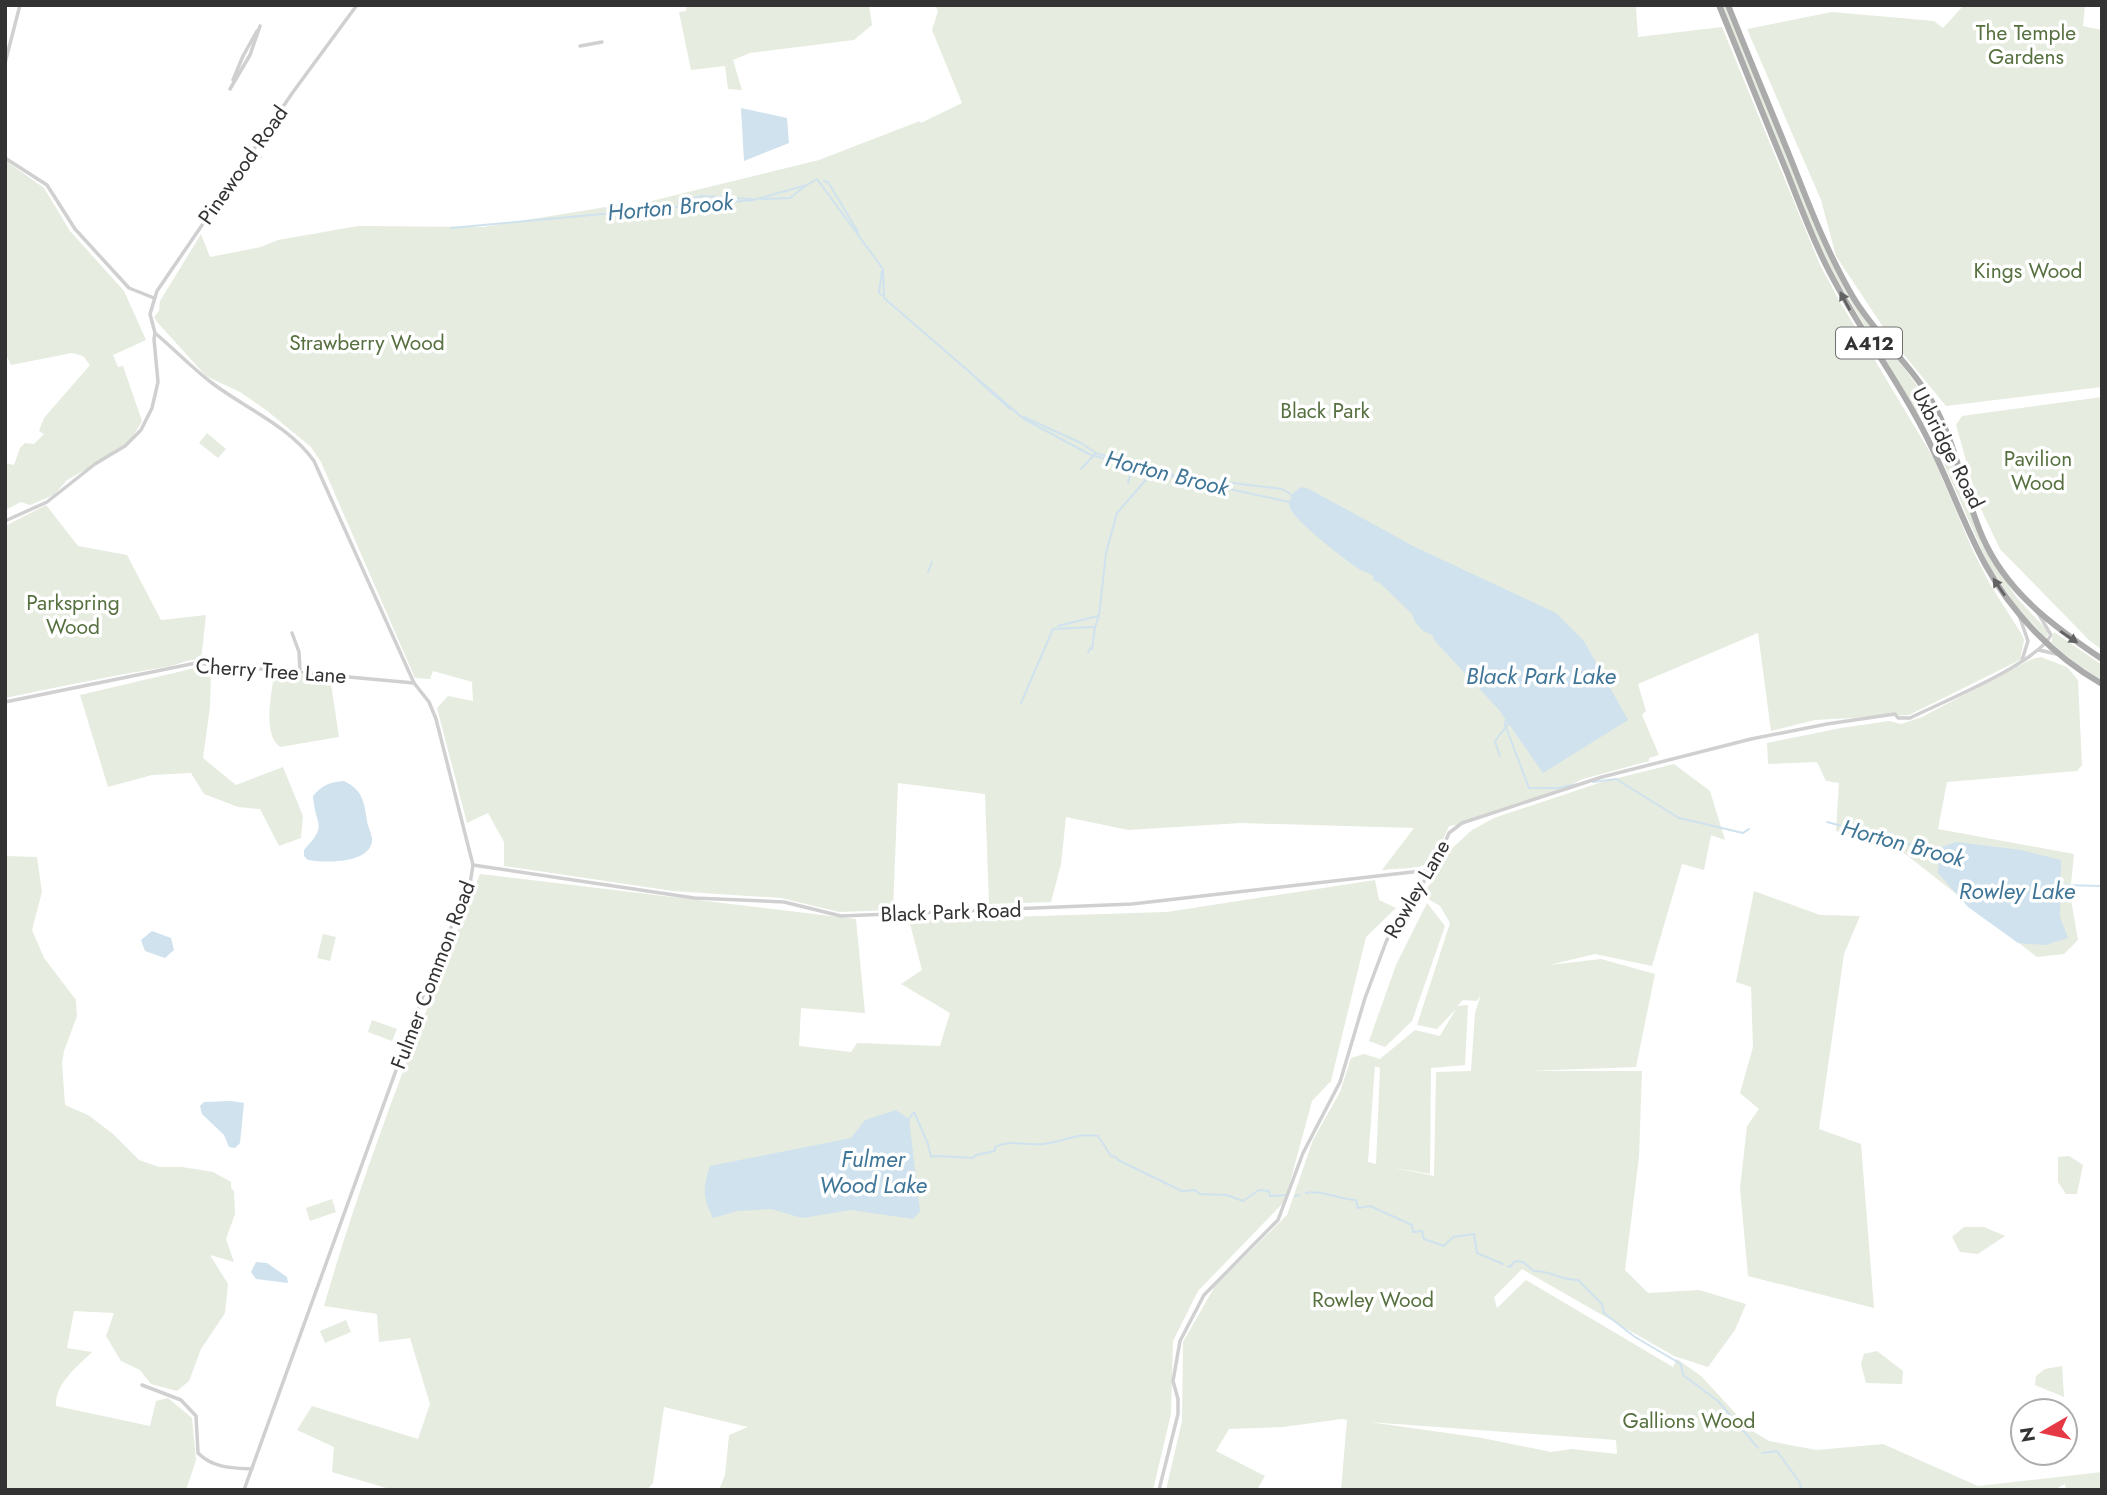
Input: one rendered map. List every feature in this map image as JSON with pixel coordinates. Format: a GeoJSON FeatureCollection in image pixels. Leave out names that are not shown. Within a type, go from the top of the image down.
{"type":"FeatureCollection","features":[{"type":"Feature","properties":{"kind":"main road","name":"Uxbridge Road"},"geometry":{"type":"LineString","coordinates":[[1719,5],[1825,262],[1852,315],[1915,415],[1938,459],[1984,562],[2019,614],[2046,643],[2102,684]]}},
{"type":"Feature","properties":{"kind":"main road","name":"Uxbridge Road"},"geometry":{"type":"LineString","coordinates":[[1728,5],[1832,259],[1877,333],[1934,405],[1951,441],[1982,536],[1996,564],[2016,590],[2055,628],[2102,659]]}},
{"type":"Feature","properties":{"kind":"street"},"geometry":{"type":"LineString","coordinates":[[5,63],[20,5]]}},
{"type":"Feature","properties":{"kind":"street","name":"Pinewood Road"},"geometry":{"type":"LineString","coordinates":[[154,298],[172,267],[357,5]]}},
{"type":"Feature","properties":{"kind":"street"},"geometry":{"type":"LineString","coordinates":[[260,26],[250,55],[230,89],[243,56],[260,26]]}},
{"type":"Feature","properties":{"kind":"street"},"geometry":{"type":"LineString","coordinates":[[580,46],[602,42]]}},
{"type":"Feature","properties":{"kind":"street"},"geometry":{"type":"LineString","coordinates":[[252,153],[260,157]]}},
{"type":"Feature","properties":{"kind":"street"},"geometry":{"type":"LineString","coordinates":[[5,158],[47,185],[75,229],[129,288],[154,298],[150,314],[155,333],[153,340],[158,382],[152,408],[141,430],[125,446],[95,464],[47,502],[5,521]]}},
{"type":"Feature","properties":{"kind":"street","name":"Fulmer Common Road"},"geometry":{"type":"LineString","coordinates":[[155,333],[211,383],[280,428],[314,461],[414,683],[429,702],[436,719],[473,864],[470,884],[432,971],[244,1490]]}},
{"type":"Feature","properties":{"kind":"street"},"geometry":{"type":"LineString","coordinates":[[2038,611],[2050,631],[2051,635],[2046,643]]}},
{"type":"Feature","properties":{"kind":"street"},"geometry":{"type":"LineString","coordinates":[[2019,614],[2027,646],[2021,662]]}},
{"type":"Feature","properties":{"kind":"street"},"geometry":{"type":"LineString","coordinates":[[292,634],[299,652],[300,671]]}},
{"type":"Feature","properties":{"kind":"street","name":"Rowley Lane"},"geometry":{"type":"LineString","coordinates":[[1158,1490],[1178,1414],[1178,1399],[1173,1381],[1180,1341],[1204,1295],[1278,1220],[1303,1153],[1340,1082],[1365,998],[1386,942],[1398,917],[1438,860],[1449,833],[1462,823],[1602,778],[1751,739],[1826,724],[1895,715],[1898,718],[1910,718],[1993,678],[2046,643]]}},
{"type":"Feature","properties":{"kind":"street"},"geometry":{"type":"LineString","coordinates":[[2027,646],[2061,656]]}},
{"type":"Feature","properties":{"kind":"street","name":"Cherry Tree Lane"},"geometry":{"type":"LineString","coordinates":[[5,702],[196,663],[414,683]]}},
{"type":"Feature","properties":{"kind":"street","name":"Black Park Road"},"geometry":{"type":"LineString","coordinates":[[473,864],[694,898],[784,902],[841,916],[1132,904],[1431,870]]}},
{"type":"Feature","properties":{"kind":"street"},"geometry":{"type":"LineString","coordinates":[[142,1385],[181,1400],[196,1416],[198,1452],[208,1463],[252,1469]]}},
{"type":"Feature","properties":{"kind":"green space"},"geometry":{"type":"Polygon","coordinates":[[[687,5],[869,5],[872,25],[854,40],[750,53],[733,60],[742,90],[728,89],[725,66],[691,70],[679,12],[686,11],[687,5]]]}},
{"type":"Feature","properties":{"kind":"green space","name":"Black Park"},"geometry":{"type":"Polygon","coordinates":[[[935,5],[1653,5],[1636,7],[1638,37],[1722,27],[1820,265],[1934,459],[1973,551],[2024,640],[2020,660],[1909,715],[1815,720],[1771,731],[1758,633],[1638,684],[1646,711],[1642,715],[1659,755],[1649,758],[1649,761],[1583,779],[1543,797],[1449,826],[1432,859],[1426,864],[1410,868],[1382,870],[1414,828],[1241,823],[1128,830],[1066,817],[1061,864],[1051,902],[989,904],[985,794],[898,783],[893,910],[839,912],[781,898],[673,891],[504,866],[504,842],[488,813],[467,823],[437,708],[448,696],[473,701],[472,682],[433,671],[430,679],[415,678],[321,462],[311,447],[240,392],[206,376],[157,322],[154,317],[159,311],[160,301],[201,234],[210,257],[261,247],[278,240],[358,226],[483,227],[618,205],[635,205],[819,160],[920,121],[921,123],[962,103],[932,30],[938,11],[935,5]]]}},
{"type":"Feature","properties":{"kind":"green space"},"geometry":{"type":"Polygon","coordinates":[[[1722,5],[1726,5],[1843,285],[1868,324],[1931,405],[1950,446],[1982,545],[2017,598],[2047,630],[2046,638],[2017,607],[1988,564],[1933,439],[1834,275],[1805,213],[1722,5]]]}},
{"type":"Feature","properties":{"kind":"green space"},"geometry":{"type":"Polygon","coordinates":[[[1964,5],[2085,5],[2083,26],[2102,30],[2102,387],[1946,406],[1891,339],[1836,256],[1821,200],[1747,29],[1832,12],[1934,21],[1943,28],[1964,5]]]}},
{"type":"Feature","properties":{"kind":"green space"},"geometry":{"type":"Polygon","coordinates":[[[5,160],[44,188],[70,231],[124,291],[146,340],[113,355],[118,367],[123,366],[142,421],[131,440],[67,480],[54,495],[30,505],[21,502],[5,510],[5,463],[14,465],[20,448],[25,443],[34,444],[44,434],[39,431],[44,418],[90,365],[83,356],[72,353],[11,365],[5,352],[5,160]]]}},
{"type":"Feature","properties":{"kind":"green space","name":"Pavilion Wood"},"geometry":{"type":"Polygon","coordinates":[[[2102,397],[2102,650],[2000,549],[1978,503],[1956,425],[1962,416],[2102,397]]]}},
{"type":"Feature","properties":{"kind":"green space"},"geometry":{"type":"Polygon","coordinates":[[[207,433],[226,449],[218,458],[199,443],[207,433]]]}},
{"type":"Feature","properties":{"kind":"green space","name":"Parkspring Wood"},"geometry":{"type":"Polygon","coordinates":[[[46,505],[78,546],[127,555],[161,620],[206,615],[201,660],[5,698],[5,526],[46,505]]]}},
{"type":"Feature","properties":{"kind":"green space"},"geometry":{"type":"Polygon","coordinates":[[[2054,632],[2102,665],[2102,681],[2051,643],[2054,632]]]}},
{"type":"Feature","properties":{"kind":"green space"},"geometry":{"type":"Polygon","coordinates":[[[2041,657],[2067,667],[2078,680],[2082,765],[2077,771],[1947,782],[1938,829],[2074,854],[2070,894],[2078,940],[2064,954],[2037,957],[1895,846],[1836,831],[1839,783],[1826,781],[1817,762],[1768,764],[1767,743],[1889,721],[1901,724],[1922,717],[2032,659],[2041,657]]]}},
{"type":"Feature","properties":{"kind":"green space"},"geometry":{"type":"Polygon","coordinates":[[[195,668],[211,673],[210,707],[203,758],[236,785],[283,767],[303,816],[301,838],[279,846],[260,809],[238,807],[204,794],[191,773],[152,775],[108,787],[80,695],[195,668]]]}},
{"type":"Feature","properties":{"kind":"green space"},"geometry":{"type":"Polygon","coordinates":[[[274,673],[330,677],[339,737],[280,747],[274,741],[270,723],[274,673]]]}},
{"type":"Feature","properties":{"kind":"green space"},"geometry":{"type":"Polygon","coordinates":[[[1674,764],[1710,791],[1725,840],[1711,835],[1704,870],[1682,864],[1652,966],[1595,954],[1549,965],[1601,959],[1655,974],[1636,1067],[1529,1071],[1642,1071],[1639,1157],[1625,1270],[1648,1293],[1699,1290],[1746,1304],[1735,1330],[1708,1367],[1674,1356],[1522,1269],[1494,1297],[1497,1308],[1526,1280],[1673,1367],[1677,1359],[1701,1376],[1751,1430],[1769,1441],[1816,1450],[1883,1444],[1978,1486],[2102,1472],[2102,1490],[2066,1490],[2065,1484],[2054,1490],[1341,1490],[1347,1420],[1342,1419],[1283,1427],[1229,1429],[1216,1451],[1265,1476],[1257,1490],[1166,1490],[1182,1421],[1183,1342],[1215,1286],[1287,1215],[1313,1140],[1340,1092],[1351,1058],[1364,1054],[1380,1059],[1415,1030],[1440,1036],[1456,1009],[1437,1029],[1417,1025],[1450,923],[1440,906],[1422,895],[1439,872],[1447,853],[1472,830],[1494,818],[1602,782],[1674,764]],[[1481,994],[1477,1001],[1463,1000],[1457,1006],[1468,1005],[1465,1065],[1431,1068],[1430,1174],[1390,1167],[1434,1176],[1436,1072],[1471,1071],[1475,1013],[1481,994]],[[1375,1066],[1368,1162],[1376,1164],[1380,1068],[1375,1066]],[[1369,1422],[1482,1438],[1551,1452],[1572,1449],[1617,1454],[1616,1440],[1369,1422]]]}},
{"type":"Feature","properties":{"kind":"green space"},"geometry":{"type":"Polygon","coordinates":[[[5,856],[37,857],[42,892],[32,930],[44,958],[76,1000],[77,1016],[62,1063],[65,1105],[88,1115],[113,1134],[139,1160],[159,1167],[182,1167],[213,1172],[231,1182],[234,1191],[235,1214],[226,1239],[234,1262],[210,1255],[228,1284],[225,1313],[201,1349],[189,1381],[177,1391],[151,1384],[140,1370],[121,1361],[106,1336],[114,1313],[74,1311],[67,1348],[92,1352],[68,1376],[57,1398],[56,1406],[150,1426],[156,1401],[168,1398],[192,1418],[196,1460],[186,1490],[5,1490],[5,856]]]}},
{"type":"Feature","properties":{"kind":"green space"},"geometry":{"type":"Polygon","coordinates":[[[480,874],[856,919],[865,1013],[801,1008],[799,1046],[851,1052],[857,1043],[940,1046],[950,1013],[901,984],[922,970],[909,920],[1167,912],[1375,880],[1379,900],[1396,908],[1366,937],[1331,1081],[1312,1101],[1285,1201],[1198,1291],[1173,1341],[1171,1414],[1153,1490],[719,1490],[725,1475],[729,1435],[748,1427],[664,1407],[653,1483],[647,1490],[393,1490],[332,1472],[334,1447],[297,1430],[312,1406],[418,1439],[430,1404],[410,1338],[379,1342],[377,1314],[324,1306],[377,1142],[480,874]]]}},
{"type":"Feature","properties":{"kind":"green space"},"geometry":{"type":"Polygon","coordinates":[[[1754,891],[1820,915],[1860,916],[1844,954],[1819,1129],[1861,1144],[1874,1308],[1748,1276],[1740,1188],[1747,1126],[1759,1109],[1740,1093],[1753,1047],[1751,987],[1736,982],[1754,891]]]}},
{"type":"Feature","properties":{"kind":"green space"},"geometry":{"type":"Polygon","coordinates":[[[1427,903],[1445,926],[1412,1021],[1385,1047],[1369,1041],[1396,965],[1427,903]]]}},
{"type":"Feature","properties":{"kind":"green space"},"geometry":{"type":"Polygon","coordinates":[[[323,934],[336,937],[330,961],[317,958],[323,934]]]}},
{"type":"Feature","properties":{"kind":"green space"},"geometry":{"type":"Polygon","coordinates":[[[372,1020],[397,1029],[392,1041],[368,1032],[372,1020]]]}},
{"type":"Feature","properties":{"kind":"green space"},"geometry":{"type":"Polygon","coordinates":[[[2069,1156],[2083,1165],[2077,1194],[2066,1194],[2058,1182],[2058,1157],[2069,1156]]]}},
{"type":"Feature","properties":{"kind":"green space"},"geometry":{"type":"Polygon","coordinates":[[[332,1199],[336,1212],[310,1221],[306,1208],[332,1199]]]}},
{"type":"Feature","properties":{"kind":"green space"},"geometry":{"type":"Polygon","coordinates":[[[1964,1227],[1984,1227],[2005,1236],[1978,1254],[1960,1252],[1952,1237],[1964,1227]]]}},
{"type":"Feature","properties":{"kind":"green space"},"geometry":{"type":"Polygon","coordinates":[[[346,1320],[351,1332],[325,1343],[320,1331],[346,1320]]]}},
{"type":"Feature","properties":{"kind":"green space"},"geometry":{"type":"Polygon","coordinates":[[[1877,1351],[1903,1371],[1902,1384],[1866,1383],[1861,1364],[1864,1354],[1877,1351]]]}},
{"type":"Feature","properties":{"kind":"green space"},"geometry":{"type":"Polygon","coordinates":[[[2062,1366],[2064,1397],[2035,1385],[2036,1376],[2045,1369],[2062,1366]]]}},
{"type":"Feature","properties":{"kind":"water"},"geometry":{"type":"Polygon","coordinates":[[[741,108],[787,118],[789,143],[744,161],[741,108]]]}},
{"type":"Feature","properties":{"kind":"water","name":"Black Park Lake"},"geometry":{"type":"Polygon","coordinates":[[[1301,487],[1415,547],[1556,613],[1584,641],[1628,720],[1543,773],[1499,710],[1432,635],[1423,631],[1412,614],[1380,583],[1373,580],[1373,576],[1343,558],[1295,516],[1290,500],[1301,487]]]}},
{"type":"Feature","properties":{"kind":"water"},"geometry":{"type":"Polygon","coordinates":[[[344,781],[355,788],[363,802],[372,839],[369,849],[363,855],[344,860],[308,860],[304,856],[304,850],[316,835],[319,824],[313,796],[327,785],[344,781]]]}},
{"type":"Feature","properties":{"kind":"water","name":"Rowley Lake"},"geometry":{"type":"Polygon","coordinates":[[[1956,842],[2021,850],[2061,860],[2060,917],[2068,938],[2045,945],[2018,943],[1968,907],[1938,873],[1939,848],[1956,842]]]}},
{"type":"Feature","properties":{"kind":"water"},"geometry":{"type":"Polygon","coordinates":[[[152,931],[171,938],[174,950],[165,958],[145,951],[141,940],[152,931]]]}},
{"type":"Feature","properties":{"kind":"water"},"geometry":{"type":"Polygon","coordinates":[[[204,1102],[244,1103],[240,1143],[235,1148],[229,1147],[224,1135],[202,1114],[200,1106],[204,1102]]]}},
{"type":"Feature","properties":{"kind":"water","name":"Fulmer Wood Lake"},"geometry":{"type":"Polygon","coordinates":[[[896,1110],[909,1119],[920,1211],[913,1219],[851,1210],[802,1218],[771,1209],[737,1211],[713,1218],[705,1192],[710,1166],[851,1138],[865,1120],[896,1110]]]}},
{"type":"Feature","properties":{"kind":"water"},"geometry":{"type":"Polygon","coordinates":[[[256,1262],[267,1263],[287,1277],[288,1283],[256,1279],[251,1272],[256,1262]]]}},
{"type":"Feature","properties":{"kind":"waterway","name":"Horton Brook"},"geometry":{"type":"LineString","coordinates":[[451,228],[753,200],[807,185],[817,179],[883,269],[884,298],[1024,419],[1089,454],[1138,469],[1289,502]]}},
{"type":"Feature","properties":{"kind":"waterway"},"geometry":{"type":"LineString","coordinates":[[824,181],[828,182],[858,232]]}},
{"type":"Feature","properties":{"kind":"waterway"},"geometry":{"type":"LineString","coordinates":[[761,199],[790,198],[804,187]]}},
{"type":"Feature","properties":{"kind":"waterway"},"geometry":{"type":"LineString","coordinates":[[678,203],[701,196],[752,199]]}},
{"type":"Feature","properties":{"kind":"waterway","name":"Horton Brook"},"geometry":{"type":"LineString","coordinates":[[882,271],[879,293],[882,295]]}},
{"type":"Feature","properties":{"kind":"waterway","name":"Horton Brook"},"geometry":{"type":"LineString","coordinates":[[978,380],[1010,409]]}},
{"type":"Feature","properties":{"kind":"waterway","name":"Horton Brook"},"geometry":{"type":"LineString","coordinates":[[1024,417],[1081,443],[1096,453],[1142,467],[1182,477],[1282,489],[1292,495]]}},
{"type":"Feature","properties":{"kind":"waterway"},"geometry":{"type":"LineString","coordinates":[[1081,469],[1095,454]]}},
{"type":"Feature","properties":{"kind":"waterway"},"geometry":{"type":"LineString","coordinates":[[1128,483],[1132,468]]}},
{"type":"Feature","properties":{"kind":"waterway"},"geometry":{"type":"LineString","coordinates":[[1088,653],[1090,648],[1092,649],[1099,616],[1106,553],[1117,513],[1151,474]]}},
{"type":"Feature","properties":{"kind":"waterway"},"geometry":{"type":"LineString","coordinates":[[928,572],[932,562]]}},
{"type":"Feature","properties":{"kind":"waterway"},"geometry":{"type":"LineString","coordinates":[[1058,626],[1098,616]]}},
{"type":"Feature","properties":{"kind":"waterway"},"geometry":{"type":"LineString","coordinates":[[1021,703],[1053,629],[1094,627]]}},
{"type":"Feature","properties":{"kind":"waterway","name":"Horton Brook"},"geometry":{"type":"LineString","coordinates":[[1506,720],[1505,725],[1529,788],[1558,788],[1577,784]]}},
{"type":"Feature","properties":{"kind":"waterway"},"geometry":{"type":"LineString","coordinates":[[1500,756],[1495,741],[1509,723]]}},
{"type":"Feature","properties":{"kind":"waterway","name":"Horton Brook"},"geometry":{"type":"LineString","coordinates":[[1593,782],[1616,779],[1679,818],[1743,833],[1749,829]]}},
{"type":"Feature","properties":{"kind":"waterway","name":"Horton Brook"},"geometry":{"type":"LineString","coordinates":[[1827,822],[1941,853]]}},
{"type":"Feature","properties":{"kind":"waterway","name":"Horton Brook"},"geometry":{"type":"LineString","coordinates":[[2061,885],[2102,886]]}},
{"type":"Feature","properties":{"kind":"waterway"},"geometry":{"type":"LineString","coordinates":[[909,1119],[914,1112],[931,1157],[973,1158],[995,1151],[995,1147],[1006,1143],[1044,1144],[1090,1135],[1098,1136],[1111,1156],[1182,1191],[1195,1190],[1200,1194],[1227,1195],[1243,1201],[1259,1190],[1269,1191],[1270,1196],[1286,1195]]}},
{"type":"Feature","properties":{"kind":"waterway"},"geometry":{"type":"LineString","coordinates":[[1306,1193],[1318,1192],[1356,1200],[1358,1208],[1370,1206],[1412,1225],[1413,1232],[1422,1231],[1424,1239],[1444,1246],[1453,1237],[1474,1234],[1477,1253],[1503,1264]]}},
{"type":"Feature","properties":{"kind":"waterway"},"geometry":{"type":"LineString","coordinates":[[1295,1196],[1299,1195]]}},
{"type":"Feature","properties":{"kind":"waterway"},"geometry":{"type":"LineString","coordinates":[[1508,1266],[1515,1261],[1523,1262],[1534,1271],[1578,1280],[1602,1304],[1604,1313],[1635,1337],[1681,1364],[1683,1375],[1718,1401],[1758,1448]]}},
{"type":"Feature","properties":{"kind":"waterway"},"geometry":{"type":"LineString","coordinates":[[1762,1453],[1777,1451],[1800,1483],[1801,1490]]}},
{"type":"Feature","properties":{"kind":"park label","name":"The Temple Gardens"},"geometry":{"type":"Point","coordinates":[2026,45]}},
{"type":"Feature","properties":{"kind":"park label","name":"Kings Wood"},"geometry":{"type":"Point","coordinates":[2028,271]}},
{"type":"Feature","properties":{"kind":"park label","name":"Strawberry Wood"},"geometry":{"type":"Point","coordinates":[367,343]}},
{"type":"Feature","properties":{"kind":"park label","name":"Rowley Wood"},"geometry":{"type":"Point","coordinates":[1373,1300]}},
{"type":"Feature","properties":{"kind":"park label","name":"Gallions Wood"},"geometry":{"type":"Point","coordinates":[1689,1421]}}]}
